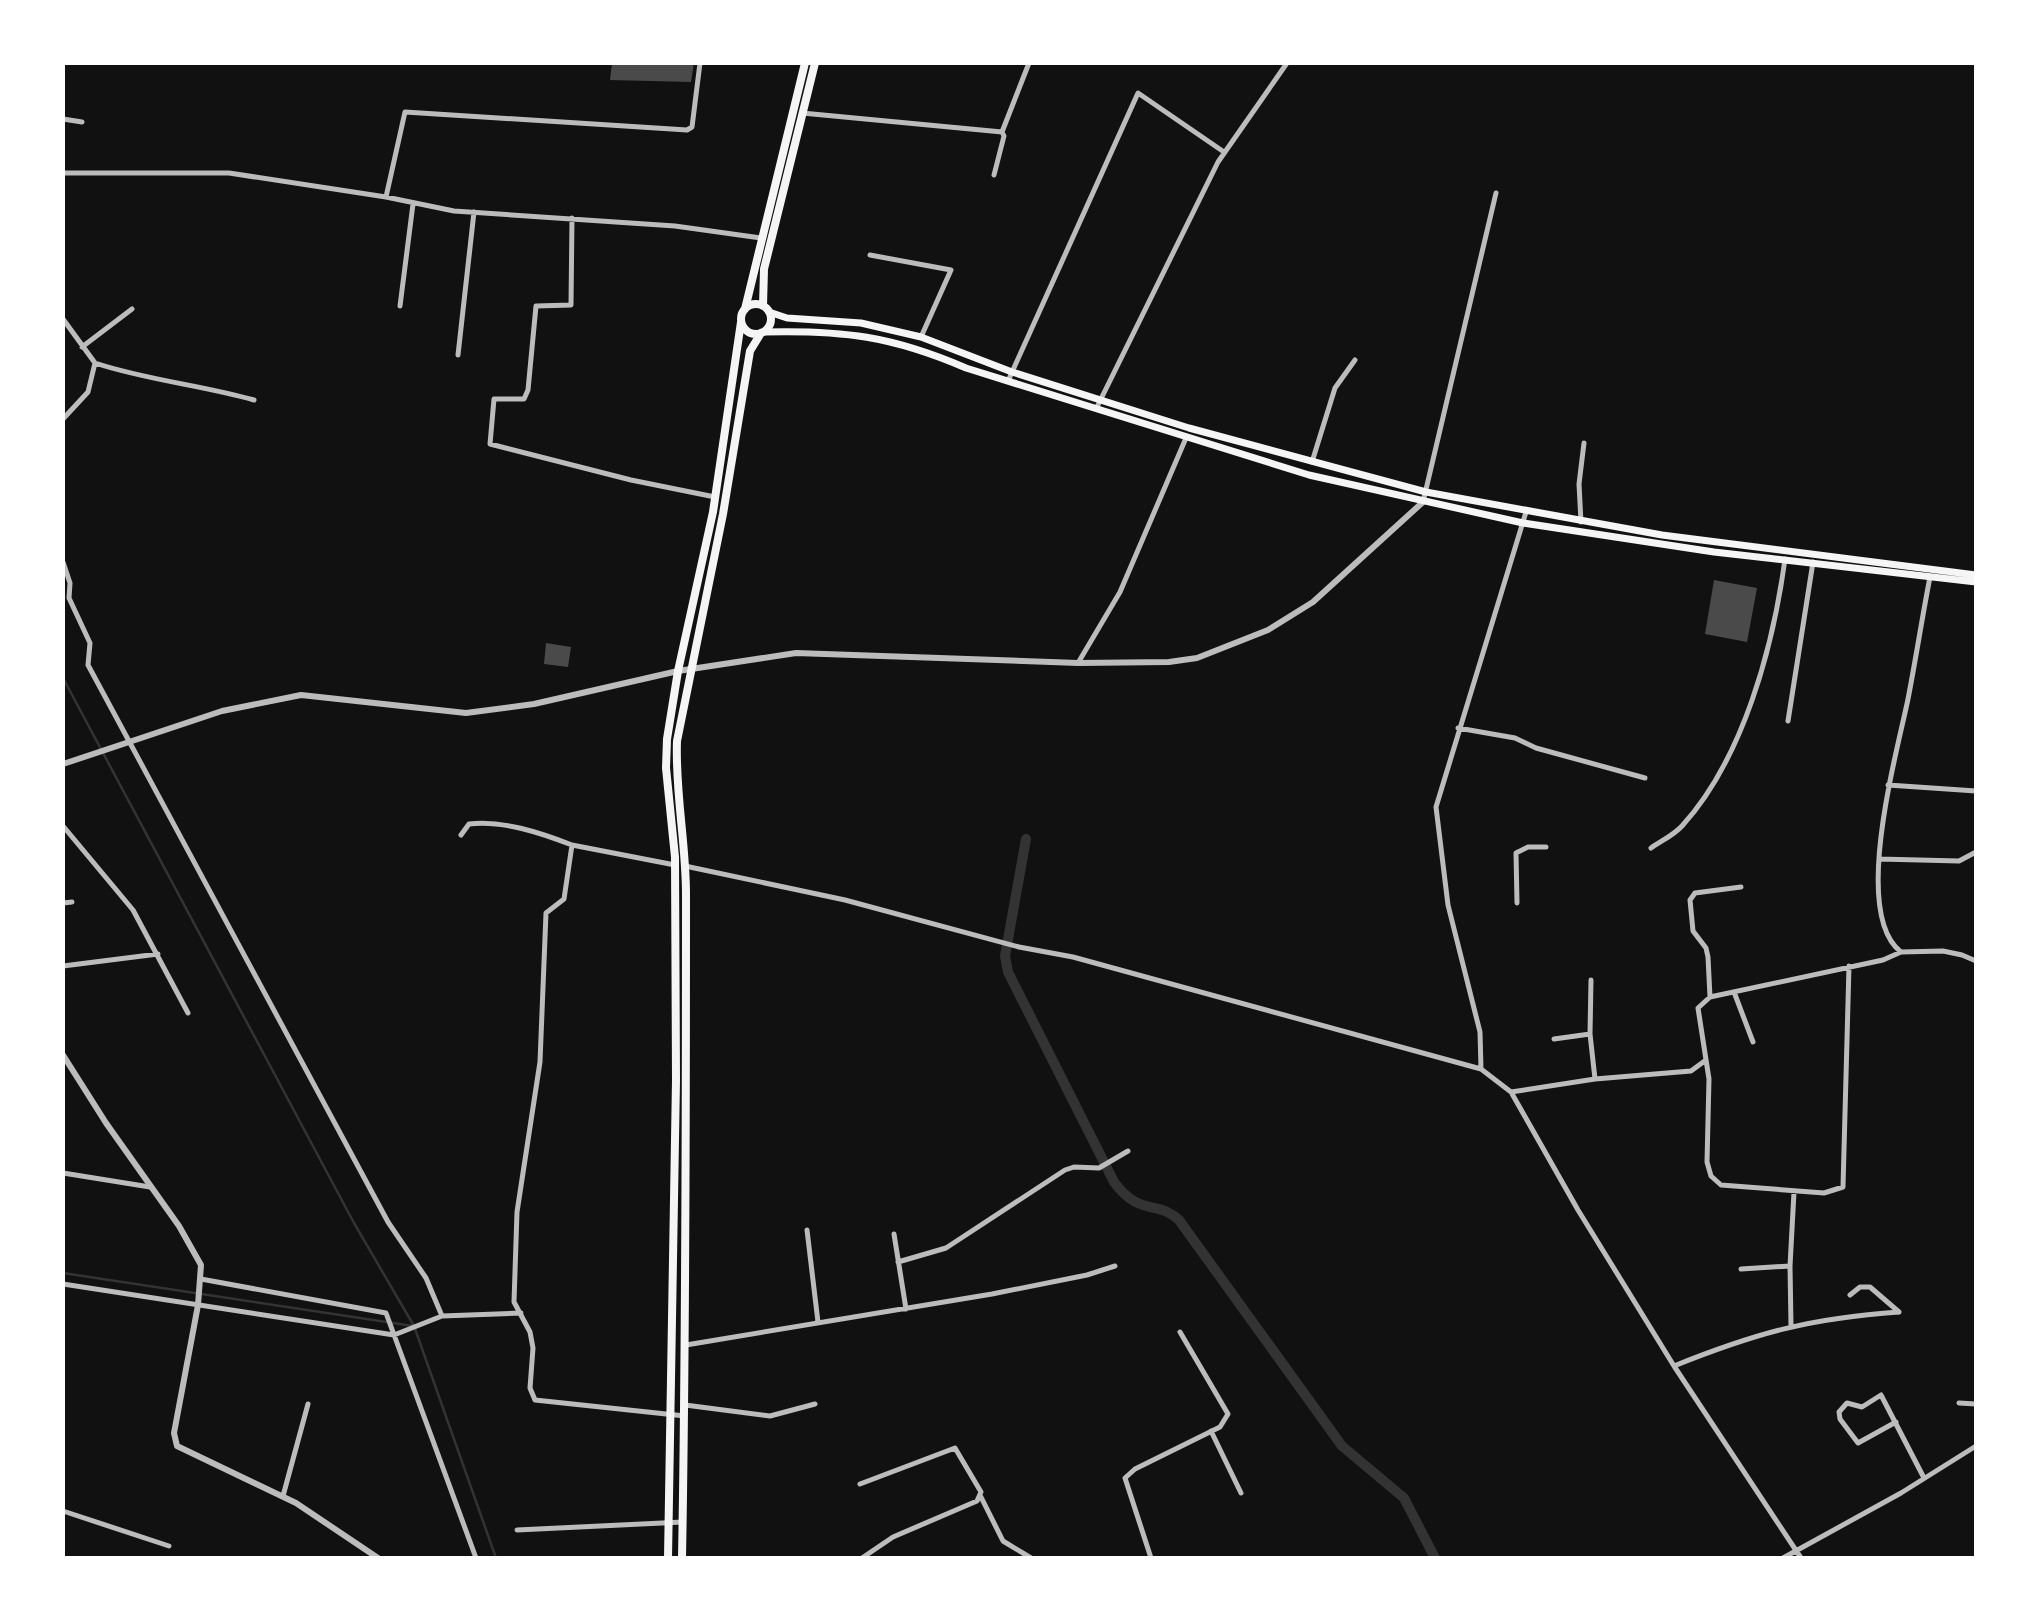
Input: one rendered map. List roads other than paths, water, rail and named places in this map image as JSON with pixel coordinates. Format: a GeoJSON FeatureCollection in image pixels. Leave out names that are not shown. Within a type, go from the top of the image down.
{"type":"FeatureCollection","features":[{"type":"Feature","properties":{"kind":"main road"},"geometry":{"type":"LineString","coordinates":[[668,1558],[672,1415],[675,866],[667,739],[678,671],[718,513],[715,497],[741,322],[805,63]]}},
{"type":"Feature","properties":{"kind":"main road"},"geometry":{"type":"LineString","coordinates":[[682,1558],[686,1345],[686,866],[677,746],[751,345],[770,323],[766,309],[764,269],[815,63]]}},
{"type":"Feature","properties":{"kind":"main road"},"geometry":{"type":"LineString","coordinates":[[744,309],[755,304],[821,321],[861,323],[921,337],[1012,372],[1100,400],[1426,492],[1581,522],[1976,575]]}},
{"type":"Feature","properties":{"kind":"main road"},"geometry":{"type":"LineString","coordinates":[[741,322],[747,331],[762,333],[816,331],[876,337],[1186,438],[1309,475],[1423,502],[1523,523],[1976,582]]}},
{"type":"Feature","properties":{"kind":"street"},"geometry":{"type":"LineString","coordinates":[[386,197],[405,112],[687,130],[692,127],[700,63]]}},
{"type":"Feature","properties":{"kind":"street"},"geometry":{"type":"LineString","coordinates":[[994,176],[1003,132],[1029,63]]}},
{"type":"Feature","properties":{"kind":"street"},"geometry":{"type":"LineString","coordinates":[[1096,409],[1224,152],[1287,63]]}},
{"type":"Feature","properties":{"kind":"street"},"geometry":{"type":"LineString","coordinates":[[1008,381],[1138,93],[1224,152]]}},
{"type":"Feature","properties":{"kind":"street"},"geometry":{"type":"LineString","coordinates":[[802,113],[1003,132]]}},
{"type":"Feature","properties":{"kind":"street"},"geometry":{"type":"LineString","coordinates":[[63,119],[82,122]]}},
{"type":"Feature","properties":{"kind":"street"},"geometry":{"type":"LineString","coordinates":[[63,173],[229,173],[474,212],[675,226],[761,238]]}},
{"type":"Feature","properties":{"kind":"street"},"geometry":{"type":"LineString","coordinates":[[63,764],[222,711],[302,695],[466,713],[534,704],[678,671],[796,653],[1077,663],[1197,659],[1268,630],[1313,602],[1423,502],[1496,193]]}},
{"type":"Feature","properties":{"kind":"street"},"geometry":{"type":"LineString","coordinates":[[400,306],[413,204]]}},
{"type":"Feature","properties":{"kind":"street"},"geometry":{"type":"LineString","coordinates":[[458,355],[474,212]]}},
{"type":"Feature","properties":{"kind":"street"},"geometry":{"type":"LineString","coordinates":[[572,218],[570,306],[536,306],[528,390],[524,398],[494,399],[490,444],[631,480],[715,497]]}},
{"type":"Feature","properties":{"kind":"street"},"geometry":{"type":"LineString","coordinates":[[870,255],[951,270],[921,337]]}},
{"type":"Feature","properties":{"kind":"street"},"geometry":{"type":"LineString","coordinates":[[82,347],[132,309]]}},
{"type":"Feature","properties":{"kind":"street"},"geometry":{"type":"LineString","coordinates":[[63,319],[95,363],[123,373],[197,385],[254,400]]}},
{"type":"Feature","properties":{"kind":"street"},"geometry":{"type":"LineString","coordinates":[[1312,462],[1335,388],[1355,360]]}},
{"type":"Feature","properties":{"kind":"street"},"geometry":{"type":"LineString","coordinates":[[63,419],[88,392],[95,363]]}},
{"type":"Feature","properties":{"kind":"street"},"geometry":{"type":"LineString","coordinates":[[1077,663],[1120,592],[1186,438]]}},
{"type":"Feature","properties":{"kind":"street"},"geometry":{"type":"LineString","coordinates":[[1581,522],[1579,484],[1584,443]]}},
{"type":"Feature","properties":{"kind":"street"},"geometry":{"type":"LineString","coordinates":[[1481,1069],[1476,1012],[1448,905],[1435,818],[1444,775],[1526,512]]}},
{"type":"Feature","properties":{"kind":"street"},"geometry":{"type":"LineString","coordinates":[[1651,848],[1681,827],[1732,751],[1741,723],[1755,695],[1767,640],[1777,620],[1786,559]]}},
{"type":"Feature","properties":{"kind":"street"},"geometry":{"type":"LineString","coordinates":[[63,562],[70,583],[69,598],[90,643],[88,665],[388,1223],[426,1278],[440,1317]]}},
{"type":"Feature","properties":{"kind":"street"},"geometry":{"type":"LineString","coordinates":[[1788,721],[1813,562]]}},
{"type":"Feature","properties":{"kind":"street"},"geometry":{"type":"LineString","coordinates":[[1901,952],[1888,940],[1884,928],[1880,859],[1888,785],[1930,577]]}},
{"type":"Feature","properties":{"kind":"street"},"geometry":{"type":"LineString","coordinates":[[1458,728],[1515,738],[1536,748],[1645,778]]}},
{"type":"Feature","properties":{"kind":"street"},"geometry":{"type":"LineString","coordinates":[[1888,785],[1976,791]]}},
{"type":"Feature","properties":{"kind":"street"},"geometry":{"type":"LineString","coordinates":[[461,835],[469,824],[482,823],[541,833],[572,845],[845,900],[1019,947],[1073,957],[1481,1069],[1511,1092],[1578,1210],[1674,1366],[1801,1558]]}},
{"type":"Feature","properties":{"kind":"street"},"geometry":{"type":"LineString","coordinates":[[63,826],[118,889],[158,954],[188,1013]]}},
{"type":"Feature","properties":{"kind":"street"},"geometry":{"type":"LineString","coordinates":[[572,845],[564,899],[546,913],[540,1062],[517,1212],[514,1302],[530,1332],[533,1348],[530,1388],[535,1400],[685,1416]]}},
{"type":"Feature","properties":{"kind":"street"},"geometry":{"type":"LineString","coordinates":[[1517,903],[1516,853],[1528,847],[1546,847]]}},
{"type":"Feature","properties":{"kind":"street"},"geometry":{"type":"LineString","coordinates":[[1880,859],[1959,861],[1976,852]]}},
{"type":"Feature","properties":{"kind":"street"},"geometry":{"type":"LineString","coordinates":[[1710,997],[1706,948],[1693,931],[1690,900],[1695,893],[1741,887]]}},
{"type":"Feature","properties":{"kind":"street"},"geometry":{"type":"LineString","coordinates":[[63,903],[72,902]]}},
{"type":"Feature","properties":{"kind":"street"},"geometry":{"type":"LineString","coordinates":[[1849,966],[1843,1187],[1824,1193],[1721,1185],[1711,1177],[1707,1162],[1709,1079],[1698,1008],[1710,997],[1849,966],[1882,960],[1901,952],[1943,951],[1976,961]]}},
{"type":"Feature","properties":{"kind":"street"},"geometry":{"type":"LineString","coordinates":[[63,966],[158,954]]}},
{"type":"Feature","properties":{"kind":"street"},"geometry":{"type":"LineString","coordinates":[[1591,980],[1590,1034],[1595,1079]]}},
{"type":"Feature","properties":{"kind":"street"},"geometry":{"type":"LineString","coordinates":[[1734,992],[1753,1042]]}},
{"type":"Feature","properties":{"kind":"street"},"geometry":{"type":"LineString","coordinates":[[1554,1039],[1590,1034]]}},
{"type":"Feature","properties":{"kind":"street"},"geometry":{"type":"LineString","coordinates":[[63,1055],[198,1255],[201,1281],[174,1433],[177,1446],[282,1496],[378,1558]]}},
{"type":"Feature","properties":{"kind":"street"},"geometry":{"type":"LineString","coordinates":[[1511,1092],[1595,1079],[1691,1071],[1706,1060]]}},
{"type":"Feature","properties":{"kind":"street"},"geometry":{"type":"LineString","coordinates":[[898,1262],[946,1248],[1065,1170],[1099,1168],[1128,1151]]}},
{"type":"Feature","properties":{"kind":"street"},"geometry":{"type":"LineString","coordinates":[[63,1173],[150,1187]]}},
{"type":"Feature","properties":{"kind":"street"},"geometry":{"type":"LineString","coordinates":[[1791,1325],[1790,1266],[1794,1192]]}},
{"type":"Feature","properties":{"kind":"street"},"geometry":{"type":"LineString","coordinates":[[807,1230],[818,1322]]}},
{"type":"Feature","properties":{"kind":"street"},"geometry":{"type":"LineString","coordinates":[[894,1234],[906,1309]]}},
{"type":"Feature","properties":{"kind":"street"},"geometry":{"type":"LineString","coordinates":[[686,1345],[906,1309],[1078,1277],[1115,1266]]}},
{"type":"Feature","properties":{"kind":"street"},"geometry":{"type":"LineString","coordinates":[[1741,1269],[1790,1266]]}},
{"type":"Feature","properties":{"kind":"street"},"geometry":{"type":"LineString","coordinates":[[201,1281],[382,1311],[388,1317],[396,1332],[476,1558]]}},
{"type":"Feature","properties":{"kind":"street"},"geometry":{"type":"LineString","coordinates":[[63,1284],[396,1332],[440,1317],[521,1313]]}},
{"type":"Feature","properties":{"kind":"street"},"geometry":{"type":"LineString","coordinates":[[1674,1366],[1744,1338],[1791,1325],[1847,1316],[1899,1312],[1870,1287],[1860,1287],[1850,1295]]}},
{"type":"Feature","properties":{"kind":"street"},"geometry":{"type":"LineString","coordinates":[[1151,1558],[1125,1478],[1135,1469],[1220,1427],[1228,1414],[1180,1332]]}},
{"type":"Feature","properties":{"kind":"street"},"geometry":{"type":"LineString","coordinates":[[1896,1422],[1858,1443],[1839,1412],[1842,1405],[1850,1402],[1862,1407],[1879,1395],[1896,1422],[1924,1478]]}},
{"type":"Feature","properties":{"kind":"street"},"geometry":{"type":"LineString","coordinates":[[1959,1403],[1976,1404]]}},
{"type":"Feature","properties":{"kind":"street"},"geometry":{"type":"LineString","coordinates":[[282,1496],[308,1404]]}},
{"type":"Feature","properties":{"kind":"street"},"geometry":{"type":"LineString","coordinates":[[685,1405],[770,1416],[815,1404]]}},
{"type":"Feature","properties":{"kind":"street"},"geometry":{"type":"LineString","coordinates":[[1211,1431],[1241,1493]]}},
{"type":"Feature","properties":{"kind":"street"},"geometry":{"type":"LineString","coordinates":[[1783,1558],[1976,1446]]}},
{"type":"Feature","properties":{"kind":"street"},"geometry":{"type":"LineString","coordinates":[[860,1484],[955,1448],[1003,1541],[1031,1558]]}},
{"type":"Feature","properties":{"kind":"street"},"geometry":{"type":"LineString","coordinates":[[862,1558],[893,1537],[981,1497]]}},
{"type":"Feature","properties":{"kind":"street"},"geometry":{"type":"LineString","coordinates":[[63,1511],[169,1546]]}},
{"type":"Feature","properties":{"kind":"street"},"geometry":{"type":"LineString","coordinates":[[517,1530],[683,1522]]}},
{"type":"Feature","properties":{"kind":"waterway"},"geometry":{"type":"LineString","coordinates":[[63,678],[354,1223],[414,1326],[496,1558]]}},
{"type":"Feature","properties":{"kind":"waterway"},"geometry":{"type":"LineString","coordinates":[[1026,839],[1005,956],[1008,972],[1114,1182],[1132,1200],[1163,1210],[1179,1220],[1342,1446],[1404,1498],[1435,1558]]}},
{"type":"Feature","properties":{"kind":"waterway"},"geometry":{"type":"LineString","coordinates":[[63,1273],[413,1326]]}}]}
